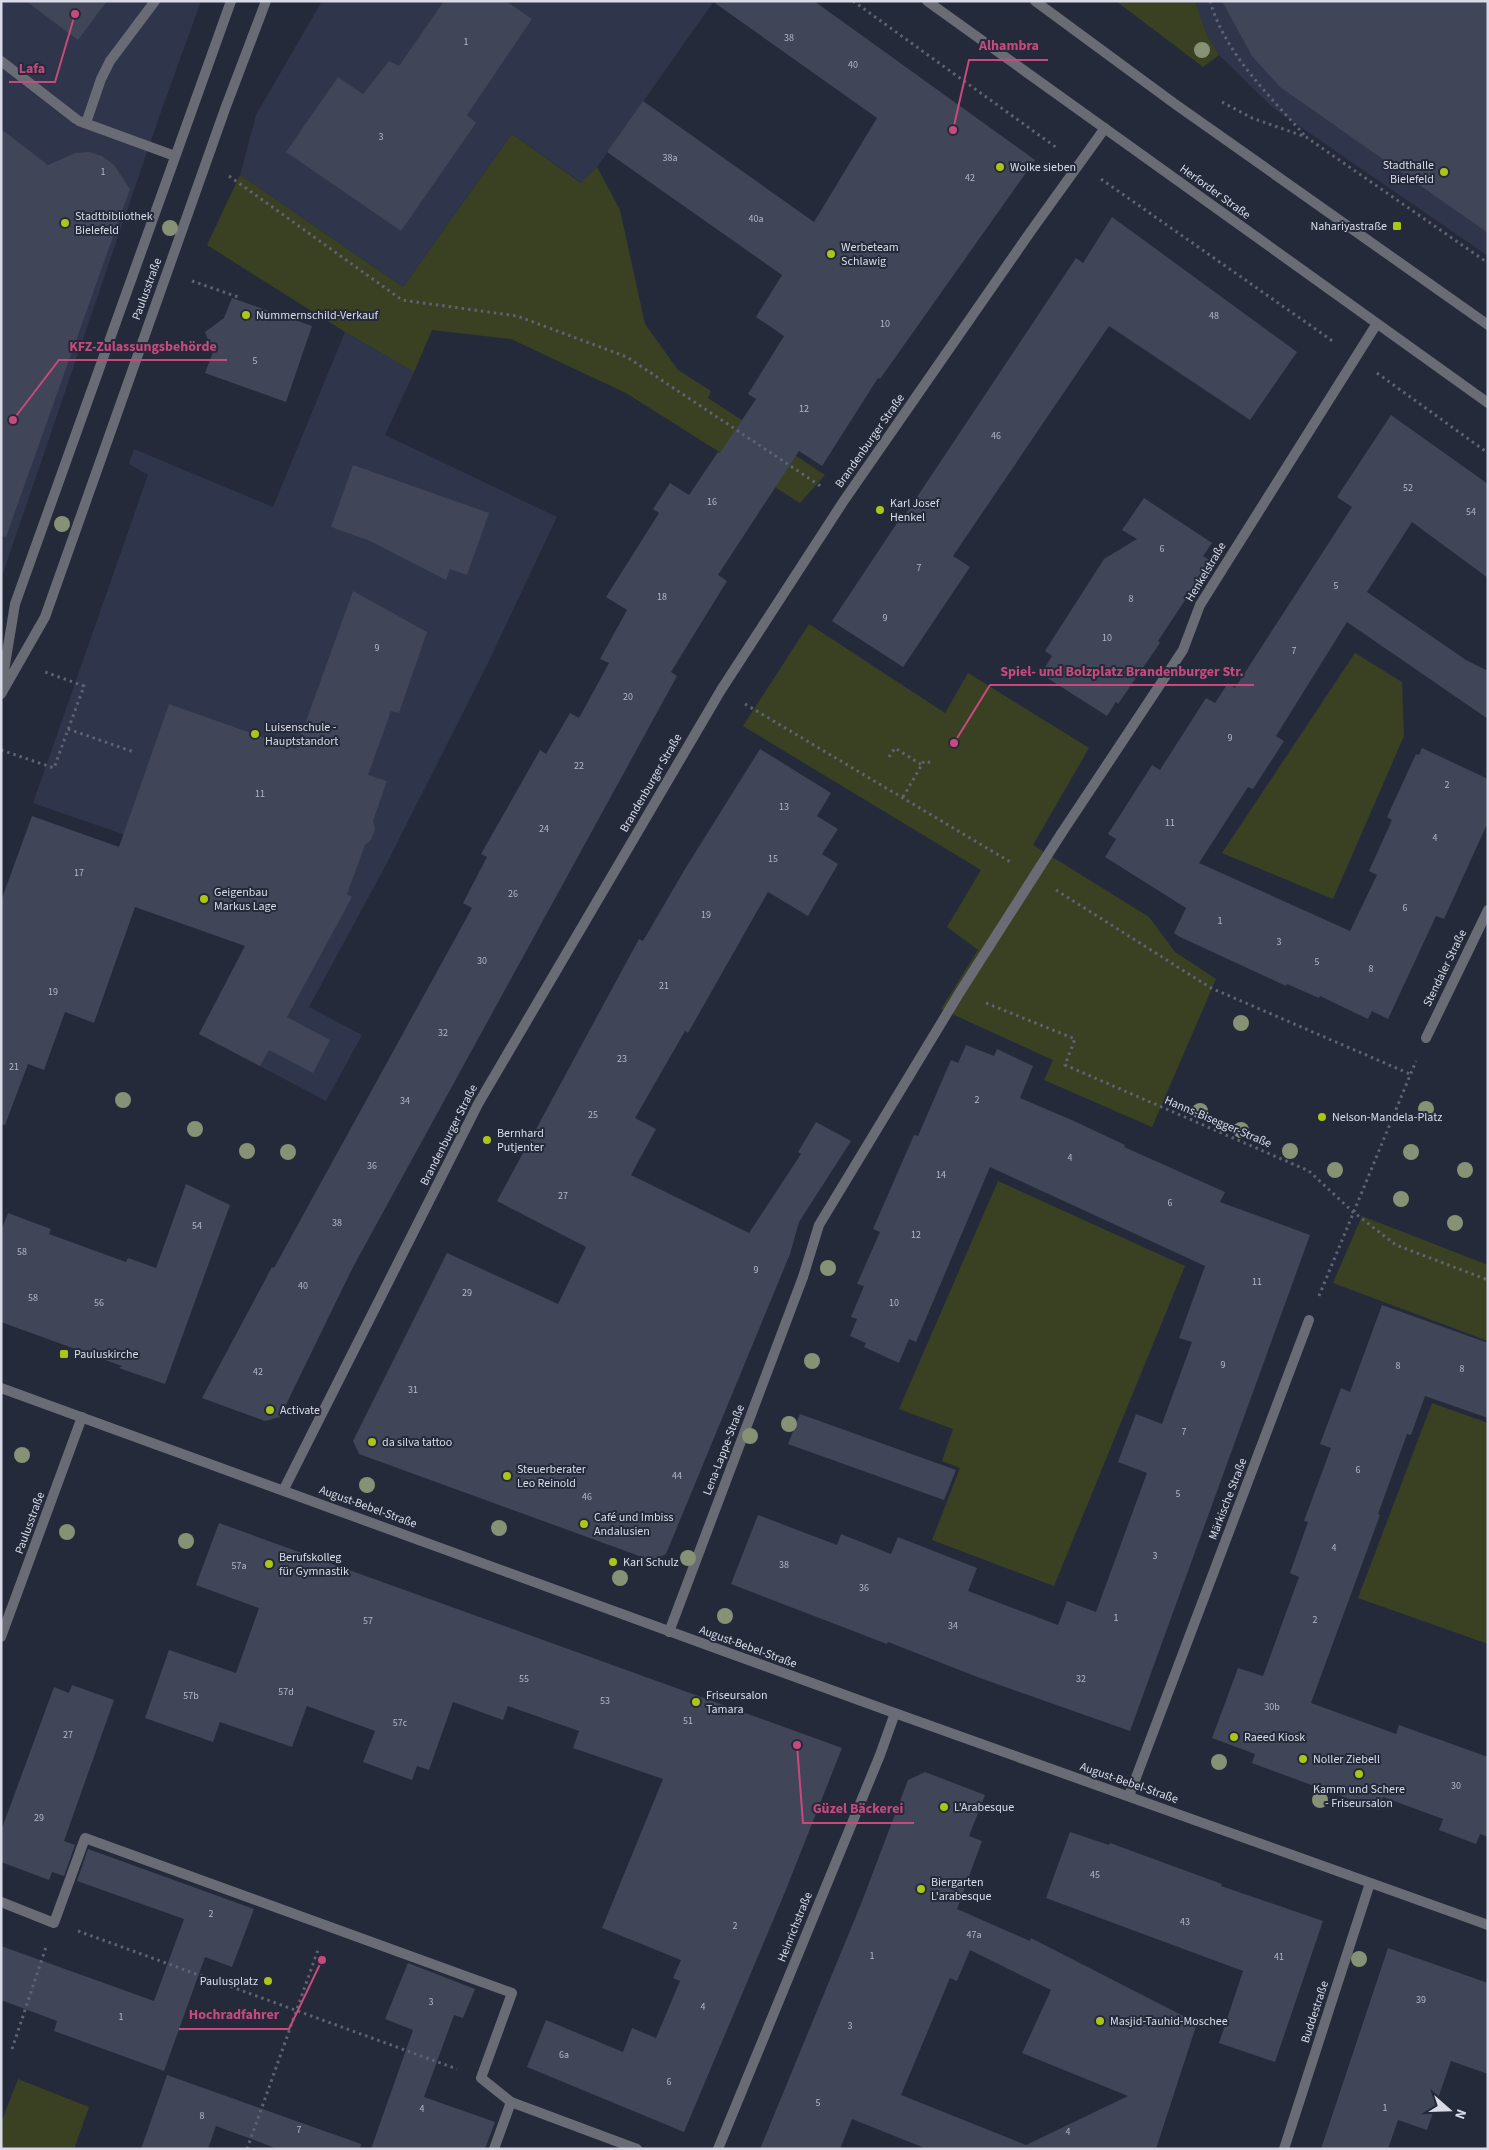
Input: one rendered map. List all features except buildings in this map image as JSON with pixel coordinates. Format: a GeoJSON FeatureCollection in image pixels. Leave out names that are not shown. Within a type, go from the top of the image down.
{"type":"FeatureCollection","features":[{"type":"Feature","properties":{"kind":"street"},"geometry":{"type":"LineString","coordinates":[[81,121],[110,61],[155,1]]}},
{"type":"Feature","properties":{"kind":"street","name":"Paulusstraße"},"geometry":{"type":"LineString","coordinates":[[1,690],[15,604],[231,1]]}},
{"type":"Feature","properties":{"kind":"street","name":"Paulusstraße"},"geometry":{"type":"LineString","coordinates":[[1,694],[45,617],[204,168],[266,1]]}},
{"type":"Feature","properties":{"kind":"street","name":"Herforder Straße"},"geometry":{"type":"LineString","coordinates":[[927,1],[1376,325],[1488,403]]}},
{"type":"Feature","properties":{"kind":"street"},"geometry":{"type":"LineString","coordinates":[[1035,1],[1183,110],[1488,325]]}},
{"type":"Feature","properties":{"kind":"street"},"geometry":{"type":"LineString","coordinates":[[1,62],[81,121],[175,156]]}},
{"type":"Feature","properties":{"kind":"street","name":"Brandenburger Straße"},"geometry":{"type":"LineString","coordinates":[[284,1489],[478,1104],[721,690],[843,502],[1031,231],[1105,128]]}},
{"type":"Feature","properties":{"kind":"street","name":"Henkelstraße"},"geometry":{"type":"LineString","coordinates":[[960,992],[1033,875],[1183,650],[1200,605],[1376,325]]}},
{"type":"Feature","properties":{"kind":"street","name":"Stendaler Straße"},"geometry":{"type":"LineString","coordinates":[[1426,1038],[1488,910]]}},
{"type":"Feature","properties":{"kind":"street","name":"Lena-Lappe-Straße"},"geometry":{"type":"LineString","coordinates":[[669,1632],[802,1277],[819,1225],[960,992]]}},
{"type":"Feature","properties":{"kind":"street","name":"Märkische Straße"},"geometry":{"type":"LineString","coordinates":[[1129,1796],[1309,1320]]}},
{"type":"Feature","properties":{"kind":"street","name":"August-Bebel-Straße"},"geometry":{"type":"LineString","coordinates":[[1,1388],[284,1489],[669,1632],[1488,1925]]}},
{"type":"Feature","properties":{"kind":"street","name":"Paulusstraße"},"geometry":{"type":"LineString","coordinates":[[1,1637],[82,1417]]}},
{"type":"Feature","properties":{"kind":"street","name":"Heinrichstraße"},"geometry":{"type":"LineString","coordinates":[[718,2149],[880,1755],[895,1713]]}},
{"type":"Feature","properties":{"kind":"street"},"geometry":{"type":"LineString","coordinates":[[1,1902],[54,1923],[85,1838],[512,1993],[481,2078],[511,2102],[637,2149]]}},
{"type":"Feature","properties":{"kind":"street","name":"Buddestraße"},"geometry":{"type":"LineString","coordinates":[[1284,2149],[1370,1882]]}},
{"type":"Feature","properties":{"kind":"street"},"geometry":{"type":"LineString","coordinates":[[494,2149],[511,2102]]}},
{"type":"Feature","properties":{"kind":"path"},"geometry":{"type":"LineString","coordinates":[[853,1],[1080,164],[1356,357],[1488,454]]}},
{"type":"Feature","properties":{"kind":"path"},"geometry":{"type":"LineString","coordinates":[[1210,1],[1215,19],[1242,63],[1306,137],[1488,263]]}},
{"type":"Feature","properties":{"kind":"path"},"geometry":{"type":"LineString","coordinates":[[1214,97],[1252,118],[1306,137]]}},
{"type":"Feature","properties":{"kind":"path"},"geometry":{"type":"LineString","coordinates":[[204,168],[232,177],[402,300],[517,316],[627,356],[843,502]]}},
{"type":"Feature","properties":{"kind":"path"},"geometry":{"type":"LineString","coordinates":[[167,272],[238,297],[237,300]]}},
{"type":"Feature","properties":{"kind":"path"},"geometry":{"type":"LineString","coordinates":[[1,750],[54,768],[84,686],[19,662]]}},
{"type":"Feature","properties":{"kind":"path"},"geometry":{"type":"LineString","coordinates":[[721,690],[1033,875],[1211,988],[1410,1074],[1352,1211],[1309,1320]]}},
{"type":"Feature","properties":{"kind":"path"},"geometry":{"type":"LineString","coordinates":[[68,729],[134,752]]}},
{"type":"Feature","properties":{"kind":"path"},"geometry":{"type":"LineString","coordinates":[[889,758],[895,748],[922,765]]}},
{"type":"Feature","properties":{"kind":"path"},"geometry":{"type":"LineString","coordinates":[[903,797],[924,762],[932,763]]}},
{"type":"Feature","properties":{"kind":"path","name":"Hanns-Bisegger-Straße"},"geometry":{"type":"LineString","coordinates":[[960,992],[1075,1039],[1065,1065],[1309,1170],[1352,1211],[1396,1245],[1488,1280]]}},
{"type":"Feature","properties":{"kind":"path"},"geometry":{"type":"LineString","coordinates":[[12,2049],[54,1923],[481,2078]]}},
{"type":"Feature","properties":{"kind":"path"},"geometry":{"type":"LineString","coordinates":[[248,2149],[326,1925]]}},
{"type":"Feature","properties":{"kind":"shaded area"},"geometry":{"type":"Polygon","coordinates":[[[1,1],[201,1],[158,120],[1,579],[1,1]]]}},
{"type":"Feature","properties":{"kind":"shaded area"},"geometry":{"type":"Polygon","coordinates":[[[322,1],[714,1],[597,167],[582,183],[512,134],[403,287],[240,175],[256,115],[322,1]]]}},
{"type":"Feature","properties":{"kind":"shaded area","name":"Stadthalle Bielefeld"},"geometry":{"type":"Polygon","coordinates":[[[1195,1],[1488,1],[1488,256],[1273,108],[1219,55],[1207,35],[1195,1]]]}},
{"type":"Feature","properties":{"kind":"shaded area","name":"Luisenschule - Hauptstandort"},"geometry":{"type":"Polygon","coordinates":[[[345,332],[414,372],[385,435],[557,517],[487,665],[388,861],[309,1007],[362,1035],[326,1101],[199,1034],[264,911],[200,861],[33,803],[148,475],[129,464],[134,449],[273,507],[345,332]]]}},
{"type":"Feature","properties":{"kind":"green space"},"geometry":{"type":"Polygon","coordinates":[[[1116,1],[1195,1],[1207,35],[1219,55],[1203,67],[1116,1]]]}},
{"type":"Feature","properties":{"kind":"green space"},"geometry":{"type":"Polygon","coordinates":[[[512,134],[581,183],[597,167],[620,210],[645,324],[678,370],[711,391],[708,398],[825,475],[800,503],[626,393],[511,339],[432,330],[414,372],[345,332],[207,245],[240,175],[403,287],[512,134]]]}},
{"type":"Feature","properties":{"kind":"green space"},"geometry":{"type":"Polygon","coordinates":[[[809,624],[945,713],[968,673],[1089,748],[1033,845],[1149,917],[1175,952],[1216,979],[1152,1127],[1044,1080],[1053,1060],[941,1009],[978,950],[947,927],[981,870],[743,726],[809,624]]]}},
{"type":"Feature","properties":{"kind":"green space"},"geometry":{"type":"Polygon","coordinates":[[[1355,653],[1402,682],[1404,736],[1333,899],[1222,853],[1355,653]]]}},
{"type":"Feature","properties":{"kind":"green space"},"geometry":{"type":"Polygon","coordinates":[[[998,1181],[1185,1266],[1054,1586],[932,1540],[960,1468],[942,1461],[953,1429],[899,1409],[998,1181]]]}},
{"type":"Feature","properties":{"kind":"green space"},"geometry":{"type":"Polygon","coordinates":[[[1362,1216],[1488,1265],[1488,1341],[1333,1283],[1362,1216]]]}},
{"type":"Feature","properties":{"kind":"green space"},"geometry":{"type":"Polygon","coordinates":[[[1432,1403],[1488,1423],[1488,1644],[1358,1598],[1432,1403]]]}},
{"type":"Feature","properties":{"kind":"green space"},"geometry":{"type":"Polygon","coordinates":[[[18,2079],[89,2107],[74,2149],[1,2149],[1,2123],[18,2079]]]}},
{"type":"Feature","properties":{"kind":"place","name":"Lafa"},"geometry":{"type":"Point","coordinates":[75,14]}},
{"type":"Feature","properties":{"kind":"place","name":"Alhambra"},"geometry":{"type":"Point","coordinates":[953,130]}},
{"type":"Feature","properties":{"kind":"place","name":"Wolke sieben"},"geometry":{"type":"Point","coordinates":[1000,167]}},
{"type":"Feature","properties":{"kind":"place","name":"Stadthalle Bielefeld"},"geometry":{"type":"Point","coordinates":[1444,172]}},
{"type":"Feature","properties":{"kind":"place","name":"Stadtbibliothek Bielefeld"},"geometry":{"type":"Point","coordinates":[65,223]}},
{"type":"Feature","properties":{"kind":"place","name":"Nahariyastraße"},"geometry":{"type":"Point","coordinates":[1397,226]}},
{"type":"Feature","properties":{"kind":"place","name":"Werbeteam Schlawig"},"geometry":{"type":"Point","coordinates":[831,254]}},
{"type":"Feature","properties":{"kind":"place","name":"Nummernschild-Verkauf"},"geometry":{"type":"Point","coordinates":[246,315]}},
{"type":"Feature","properties":{"kind":"place","name":"KFZ-Zulassungsbehörde"},"geometry":{"type":"Point","coordinates":[13,420]}},
{"type":"Feature","properties":{"kind":"place","name":"Karl Josef Henkel"},"geometry":{"type":"Point","coordinates":[880,510]}},
{"type":"Feature","properties":{"kind":"place","name":"Luisenschule - Hauptstandort"},"geometry":{"type":"Point","coordinates":[255,734]}},
{"type":"Feature","properties":{"kind":"place","name":"Spiel- und Bolzplatz Brandenburger Str."},"geometry":{"type":"Point","coordinates":[954,743]}},
{"type":"Feature","properties":{"kind":"place","name":"Geigenbau Markus Lage"},"geometry":{"type":"Point","coordinates":[204,899]}},
{"type":"Feature","properties":{"kind":"place","name":"Nelson-Mandela-Platz"},"geometry":{"type":"Point","coordinates":[1322,1117]}},
{"type":"Feature","properties":{"kind":"place","name":"Bernhard Putjenter"},"geometry":{"type":"Point","coordinates":[487,1140]}},
{"type":"Feature","properties":{"kind":"place","name":"Pauluskirche"},"geometry":{"type":"Point","coordinates":[64,1354]}},
{"type":"Feature","properties":{"kind":"place","name":"Activate"},"geometry":{"type":"Point","coordinates":[270,1410]}},
{"type":"Feature","properties":{"kind":"place","name":"da silva tattoo"},"geometry":{"type":"Point","coordinates":[372,1442]}},
{"type":"Feature","properties":{"kind":"place","name":"Steuerberater Leo Reinold"},"geometry":{"type":"Point","coordinates":[507,1476]}},
{"type":"Feature","properties":{"kind":"place","name":"Café und Imbiss Andalusien"},"geometry":{"type":"Point","coordinates":[584,1524]}},
{"type":"Feature","properties":{"kind":"place","name":"Karl Schulz"},"geometry":{"type":"Point","coordinates":[613,1562]}},
{"type":"Feature","properties":{"kind":"place","name":"Berufskolleg für Gymnastik"},"geometry":{"type":"Point","coordinates":[269,1564]}},
{"type":"Feature","properties":{"kind":"place","name":"Friseursalon Tamara"},"geometry":{"type":"Point","coordinates":[696,1702]}},
{"type":"Feature","properties":{"kind":"place","name":"Raeed Kiosk"},"geometry":{"type":"Point","coordinates":[1234,1737]}},
{"type":"Feature","properties":{"kind":"place","name":"Güzel Bäckerei"},"geometry":{"type":"Point","coordinates":[797,1745]}},
{"type":"Feature","properties":{"kind":"place","name":"Noller Ziebell"},"geometry":{"type":"Point","coordinates":[1303,1759]}},
{"type":"Feature","properties":{"kind":"place","name":"Kamm und Schere - Friseursalon"},"geometry":{"type":"Point","coordinates":[1359,1774]}},
{"type":"Feature","properties":{"kind":"place","name":"L'Arabesque"},"geometry":{"type":"Point","coordinates":[944,1807]}},
{"type":"Feature","properties":{"kind":"place","name":"Biergarten L'arabesque"},"geometry":{"type":"Point","coordinates":[921,1889]}},
{"type":"Feature","properties":{"kind":"place","name":"Hochradfahrer"},"geometry":{"type":"Point","coordinates":[322,1960]}},
{"type":"Feature","properties":{"kind":"place","name":"Paulusplatz"},"geometry":{"type":"Point","coordinates":[268,1981]}},
{"type":"Feature","properties":{"kind":"place","name":"Masjid-Tauhid-Moschee"},"geometry":{"type":"Point","coordinates":[1100,2021]}}]}
